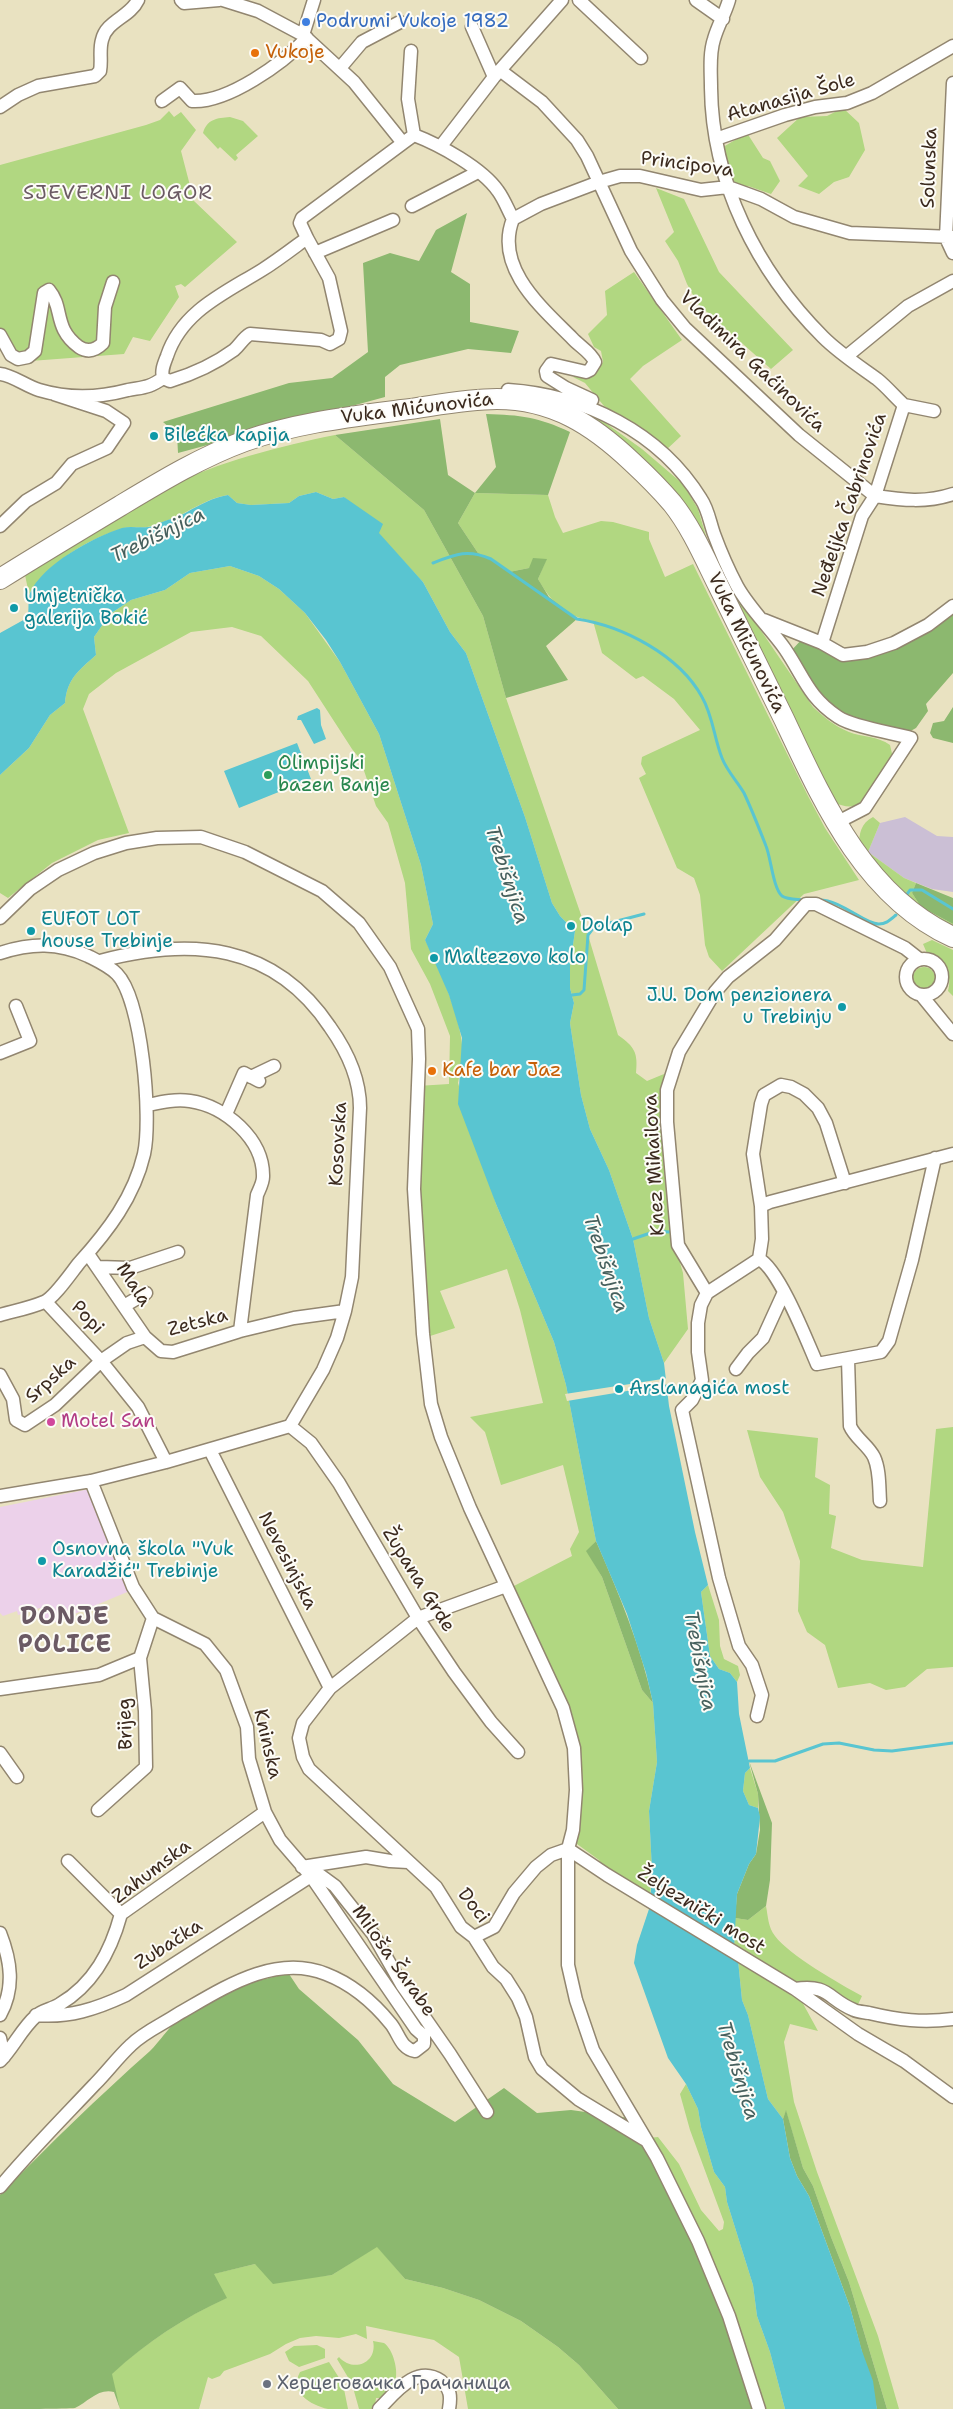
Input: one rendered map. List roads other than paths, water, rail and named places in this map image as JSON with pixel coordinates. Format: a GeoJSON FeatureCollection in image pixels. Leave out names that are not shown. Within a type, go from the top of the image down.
{"type":"FeatureCollection","features":[{"type":"Feature","properties":{"kind":"main road","name":"Vuka Mićunovića"},"geometry":{"type":"LineString","coordinates":[[0,579],[157,483],[229,447],[264,435],[308,424],[433,406],[500,399],[550,406],[574,417],[594,430],[655,484],[680,513],[696,541],[836,823],[856,853],[896,898],[917,916],[953,937]]}},
{"type":"Feature","properties":{"kind":"street"},"geometry":{"type":"LineString","coordinates":[[0,107],[18,95],[38,86],[95,76],[100,71],[102,39],[107,28],[135,6],[138,0]]}},
{"type":"Feature","properties":{"kind":"street"},"geometry":{"type":"LineString","coordinates":[[181,0],[184,2],[219,0]]}},
{"type":"Feature","properties":{"kind":"street"},"geometry":{"type":"LineString","coordinates":[[225,0],[258,11],[305,37],[340,68],[403,143]]}},
{"type":"Feature","properties":{"kind":"street"},"geometry":{"type":"LineString","coordinates":[[162,100],[180,88],[192,101],[202,101],[233,91],[292,55],[305,37],[314,0]]}},
{"type":"Feature","properties":{"kind":"street"},"geometry":{"type":"LineString","coordinates":[[441,146],[498,74],[562,0]]}},
{"type":"Feature","properties":{"kind":"street"},"geometry":{"type":"LineString","coordinates":[[579,0],[641,58]]}},
{"type":"Feature","properties":{"kind":"street"},"geometry":{"type":"LineString","coordinates":[[696,0],[723,19]]}},
{"type":"Feature","properties":{"kind":"street","name":"Neđeljka Čabrinovića"},"geometry":{"type":"LineString","coordinates":[[729,0],[723,19],[713,39],[711,98],[716,140],[728,187],[742,224],[774,281],[824,338],[878,380],[904,405],[875,496],[862,516],[822,643]]}},
{"type":"Feature","properties":{"kind":"street"},"geometry":{"type":"LineString","coordinates":[[340,68],[362,42],[400,22]]}},
{"type":"Feature","properties":{"kind":"street"},"geometry":{"type":"LineString","coordinates":[[472,27],[498,74]]}},
{"type":"Feature","properties":{"kind":"street","name":"Atanasija Šole"},"geometry":{"type":"LineString","coordinates":[[716,140],[784,115],[816,107],[847,104],[872,93],[953,46]]}},
{"type":"Feature","properties":{"kind":"street"},"geometry":{"type":"LineString","coordinates":[[411,50],[408,100],[414,135]]}},
{"type":"Feature","properties":{"kind":"street","name":"Vladimira Gaćinovića"},"geometry":{"type":"LineString","coordinates":[[498,74],[542,102],[567,126],[587,156],[631,251],[662,300],[685,328],[799,435],[875,496]]}},
{"type":"Feature","properties":{"kind":"street","name":"Solunska"},"geometry":{"type":"LineString","coordinates":[[953,83],[949,238],[953,252]]}},
{"type":"Feature","properties":{"kind":"street"},"geometry":{"type":"LineString","coordinates":[[307,238],[263,269],[200,308],[179,331],[161,372],[164,378],[170,381],[203,369],[237,348],[242,339],[250,334],[321,340],[330,344],[335,342],[341,331],[329,278],[300,225],[302,218],[414,135]]}},
{"type":"Feature","properties":{"kind":"street"},"geometry":{"type":"LineString","coordinates":[[414,135],[441,146],[478,172],[498,190],[513,219],[508,231],[513,268],[529,293],[571,337],[592,355],[594,362],[590,370],[586,372],[551,364],[546,371],[547,376],[566,388],[597,402],[621,422],[648,440],[675,466],[702,500],[723,560],[739,589],[787,652],[806,687],[822,704],[840,719],[911,738],[865,808],[836,823]]}},
{"type":"Feature","properties":{"kind":"street"},"geometry":{"type":"LineString","coordinates":[[412,206],[478,172]]}},
{"type":"Feature","properties":{"kind":"street","name":"Principova"},"geometry":{"type":"LineString","coordinates":[[513,219],[541,204],[598,182],[620,176],[640,176],[701,190],[728,187],[762,199],[779,210],[821,226],[850,233],[949,238]]}},
{"type":"Feature","properties":{"kind":"street"},"geometry":{"type":"LineString","coordinates":[[316,253],[393,220]]}},
{"type":"Feature","properties":{"kind":"street"},"geometry":{"type":"LineString","coordinates":[[847,356],[908,306],[953,280]]}},
{"type":"Feature","properties":{"kind":"street"},"geometry":{"type":"LineString","coordinates":[[0,335],[11,354],[18,359],[28,358],[35,351],[44,293],[49,290],[66,335],[83,349],[98,348],[103,342],[105,307],[114,282]]}},
{"type":"Feature","properties":{"kind":"street"},"geometry":{"type":"LineString","coordinates":[[0,374],[9,375],[19,383],[106,411],[124,423],[107,448],[72,464],[56,482],[26,501],[0,526]]}},
{"type":"Feature","properties":{"kind":"street"},"geometry":{"type":"LineString","coordinates":[[54,394],[102,397],[149,388],[164,378]]}},
{"type":"Feature","properties":{"kind":"street"},"geometry":{"type":"LineString","coordinates":[[433,406],[455,394],[478,391],[530,392],[576,402],[621,422]]}},
{"type":"Feature","properties":{"kind":"street"},"geometry":{"type":"LineString","coordinates":[[904,405],[934,411]]}},
{"type":"Feature","properties":{"kind":"street"},"geometry":{"type":"LineString","coordinates":[[875,496],[903,500],[930,500],[953,494]]}},
{"type":"Feature","properties":{"kind":"street"},"geometry":{"type":"LineString","coordinates":[[764,620],[822,643],[844,655],[867,652],[894,643],[928,625],[953,606]]}},
{"type":"Feature","properties":{"kind":"street"},"geometry":{"type":"LineString","coordinates":[[787,652],[801,634]]}},
{"type":"Feature","properties":{"kind":"street"},"geometry":{"type":"LineString","coordinates":[[0,918],[30,889],[58,870],[94,853],[126,843],[152,838],[201,837],[236,848],[314,887],[359,923],[390,967],[418,1029],[419,1059],[414,1190],[423,1334],[430,1404],[441,1437],[467,1500],[563,1708],[574,1748],[576,1812],[568,1849],[568,1965],[576,2000],[593,2050],[646,2140],[698,2241],[729,2316],[759,2409]]}},
{"type":"Feature","properties":{"kind":"street","name":"Knez Mihailova"},"geometry":{"type":"LineString","coordinates":[[707,1293],[678,1245],[667,1122],[668,1090],[680,1052],[714,992],[728,978],[775,940],[806,904],[816,904],[905,948],[919,959]]}},
{"type":"Feature","properties":{"kind":"street"},"geometry":{"type":"LineString","coordinates":[[0,953],[20,946],[45,944],[69,948],[100,961],[118,974],[127,993],[138,1031],[148,1105],[148,1130],[138,1174],[126,1204],[88,1254],[46,1302],[0,1315]]}},
{"type":"Feature","properties":{"kind":"street","name":"Kosovska"},"geometry":{"type":"LineString","coordinates":[[100,961],[128,954],[163,949],[204,949],[249,958],[274,970],[288,980],[324,1018],[338,1038],[360,1091],[353,1253],[345,1311],[337,1338],[323,1370],[290,1426]]}},
{"type":"Feature","properties":{"kind":"street"},"geometry":{"type":"LineString","coordinates":[[922,996],[928,996],[938,990],[941,985],[942,974],[940,968],[932,960],[919,959],[909,967],[906,979],[911,990],[922,996],[953,1034]]}},
{"type":"Feature","properties":{"kind":"street"},"geometry":{"type":"LineString","coordinates":[[0,1053],[30,1041],[16,1006]]}},
{"type":"Feature","properties":{"kind":"street"},"geometry":{"type":"LineString","coordinates":[[226,1114],[244,1073],[255,1079],[274,1066]]}},
{"type":"Feature","properties":{"kind":"street"},"geometry":{"type":"LineString","coordinates":[[757,1716],[762,1695],[752,1664],[738,1646],[718,1578],[682,1410],[692,1400],[702,1380],[701,1360],[698,1352],[698,1323],[701,1305],[707,1293],[759,1259],[762,1239],[761,1206],[753,1154],[764,1094],[781,1085],[791,1087],[804,1094],[818,1108],[826,1123],[845,1183]]}},
{"type":"Feature","properties":{"kind":"street"},"geometry":{"type":"LineString","coordinates":[[148,1105],[176,1100],[192,1101],[226,1114],[251,1139],[262,1162],[263,1177],[257,1195],[240,1331]]}},
{"type":"Feature","properties":{"kind":"street"},"geometry":{"type":"LineString","coordinates":[[761,1206],[770,1202],[953,1154]]}},
{"type":"Feature","properties":{"kind":"street"},"geometry":{"type":"LineString","coordinates":[[759,1259],[766,1262],[784,1292],[817,1364],[881,1352],[889,1341],[912,1260],[935,1158]]}},
{"type":"Feature","properties":{"kind":"street"},"geometry":{"type":"LineString","coordinates":[[99,1267],[130,1268],[178,1252]]}},
{"type":"Feature","properties":{"kind":"street","name":"Mala"},"geometry":{"type":"LineString","coordinates":[[88,1254],[99,1267],[145,1337]]}},
{"type":"Feature","properties":{"kind":"street"},"geometry":{"type":"LineString","coordinates":[[736,1369],[763,1338],[784,1292]]}},
{"type":"Feature","properties":{"kind":"street"},"geometry":{"type":"LineString","coordinates":[[124,1306],[146,1293]]}},
{"type":"Feature","properties":{"kind":"street","name":"Popi"},"geometry":{"type":"LineString","coordinates":[[46,1302],[100,1361]]}},
{"type":"Feature","properties":{"kind":"street","name":"Zetska"},"geometry":{"type":"LineString","coordinates":[[100,1361],[127,1343],[145,1337],[161,1351],[173,1352],[240,1331],[294,1318],[345,1311]]}},
{"type":"Feature","properties":{"kind":"street"},"geometry":{"type":"LineString","coordinates":[[848,1359],[850,1426],[852,1432],[874,1457],[878,1472],[880,1501]]}},
{"type":"Feature","properties":{"kind":"street"},"geometry":{"type":"LineString","coordinates":[[100,1361],[138,1407],[166,1462]]}},
{"type":"Feature","properties":{"kind":"street","name":"Srpska"},"geometry":{"type":"LineString","coordinates":[[0,1375],[13,1399],[16,1420],[25,1426],[55,1405],[100,1361]]}},
{"type":"Feature","properties":{"kind":"street"},"geometry":{"type":"LineString","coordinates":[[0,1496],[92,1481],[210,1450],[290,1426]]}},
{"type":"Feature","properties":{"kind":"street","name":"Župana Grde"},"geometry":{"type":"LineString","coordinates":[[290,1426],[312,1443],[339,1483],[418,1618],[454,1672],[492,1722],[518,1752]]}},
{"type":"Feature","properties":{"kind":"street","name":"Nevesinjska"},"geometry":{"type":"LineString","coordinates":[[210,1450],[330,1688]]}},
{"type":"Feature","properties":{"kind":"street"},"geometry":{"type":"LineString","coordinates":[[92,1481],[133,1587],[152,1618]]}},
{"type":"Feature","properties":{"kind":"street","name":"Doci"},"geometry":{"type":"LineString","coordinates":[[506,1586],[418,1618],[330,1688],[303,1723],[299,1738],[303,1757],[309,1768],[436,1887],[461,1927],[474,1937],[493,1967],[506,1979],[518,1998],[526,2017],[534,2057],[542,2069],[578,2100],[646,2140]]}},
{"type":"Feature","properties":{"kind":"street","name":"Brijeg"},"geometry":{"type":"LineString","coordinates":[[98,1810],[146,1766],[145,1711],[140,1658],[152,1618]]}},
{"type":"Feature","properties":{"kind":"street","name":"Kninska"},"geometry":{"type":"LineString","coordinates":[[152,1618],[205,1644],[226,1670],[247,1727],[249,1759],[264,1812],[280,1840],[306,1871]]}},
{"type":"Feature","properties":{"kind":"street"},"geometry":{"type":"LineString","coordinates":[[0,1689],[99,1675],[140,1658]]}},
{"type":"Feature","properties":{"kind":"street"},"geometry":{"type":"LineString","coordinates":[[0,1752],[17,1777]]}},
{"type":"Feature","properties":{"kind":"street","name":"Zahumska"},"geometry":{"type":"LineString","coordinates":[[2,2059],[36,2015],[59,2005],[77,1993],[97,1971],[114,1939],[121,1914],[264,1812]]}},
{"type":"Feature","properties":{"kind":"street"},"geometry":{"type":"LineString","coordinates":[[474,1937],[484,1934],[494,1927],[514,1894],[536,1867],[551,1855],[568,1849]]}},
{"type":"Feature","properties":{"kind":"street","name":"Željeznički most"},"geometry":{"type":"LineString","coordinates":[[568,1849],[607,1875],[795,1989],[858,2034],[904,2061],[953,2097]]}},
{"type":"Feature","properties":{"kind":"street"},"geometry":{"type":"LineString","coordinates":[[306,1871],[366,1857],[390,1862],[408,1862]]}},
{"type":"Feature","properties":{"kind":"street"},"geometry":{"type":"LineString","coordinates":[[68,1861],[121,1914]]}},
{"type":"Feature","properties":{"kind":"street","name":"Zubačka"},"geometry":{"type":"LineString","coordinates":[[36,2015],[62,2016],[95,2010],[126,1995],[306,1871]]}},
{"type":"Feature","properties":{"kind":"street","name":"Miloša Šarabe"},"geometry":{"type":"LineString","coordinates":[[306,1871],[320,1875],[335,1886],[373,1934],[402,1985],[450,2054],[487,2112]]}},
{"type":"Feature","properties":{"kind":"street","name":"Miloša Šarabe"},"geometry":{"type":"LineString","coordinates":[[0,2187],[26,2156],[131,2045],[155,2028],[217,1991],[262,1972],[285,1968],[305,1968],[325,1973],[344,1982],[381,2011],[405,2047],[415,2051],[424,2044],[424,2036],[416,2029],[306,1871]]}},
{"type":"Feature","properties":{"kind":"street"},"geometry":{"type":"LineString","coordinates":[[0,1933],[9,1955],[10,1970],[9,1990],[0,2015]]}},
{"type":"Feature","properties":{"kind":"street"},"geometry":{"type":"LineString","coordinates":[[795,1989],[811,1986],[825,1990],[854,2011],[894,2019],[915,2022],[953,2019]]}},
{"type":"Feature","properties":{"kind":"street"},"geometry":{"type":"LineString","coordinates":[[0,2038],[2,2059]]}},
{"type":"Feature","properties":{"kind":"street"},"geometry":{"type":"LineString","coordinates":[[379,2409],[405,2383],[415,2378],[428,2376],[439,2380],[449,2391],[451,2396],[449,2409]]}},
{"type":"Feature","properties":{"kind":"water","name":"Trebišnjica"},"geometry":{"type":"Polygon","coordinates":[[[316,492],[333,499],[344,497],[383,524],[379,533],[423,582],[450,632],[466,653],[525,817],[552,903],[560,916],[575,931],[570,966],[570,988],[574,1003],[570,1023],[581,1095],[590,1129],[609,1170],[633,1239],[649,1318],[664,1363],[669,1406],[708,1585],[701,1592],[710,1656],[719,1669],[730,1673],[737,1682],[739,1714],[750,1768],[745,1773],[743,1791],[749,1805],[758,1808],[760,1817],[756,1854],[749,1864],[737,1894],[734,1949],[738,1960],[742,2000],[748,2015],[768,2099],[783,2119],[790,2158],[797,2176],[809,2196],[850,2307],[862,2351],[873,2381],[877,2409],[785,2409],[770,2352],[757,2316],[753,2285],[727,2202],[725,2187],[714,2172],[701,2127],[698,2109],[686,2084],[668,2058],[634,1963],[637,1945],[650,1906],[652,1871],[649,1811],[657,1762],[653,1703],[646,1673],[627,1614],[596,1541],[566,1385],[554,1342],[496,1204],[458,1104],[462,1038],[449,995],[425,940],[433,924],[421,865],[379,734],[340,662],[305,613],[279,589],[259,576],[230,566],[190,573],[165,590],[131,600],[110,614],[94,637],[96,655],[74,676],[68,688],[65,703],[50,715],[29,748],[0,775],[0,633],[27,618],[30,593],[45,572],[83,545],[110,532],[126,527],[151,526],[179,516],[217,498],[228,495],[237,503],[251,505],[289,503],[299,496],[316,492]]]}},
{"type":"Feature","properties":{"kind":"water"},"geometry":{"type":"Polygon","coordinates":[[[317,708],[320,710],[321,725],[326,739],[314,744],[301,720],[297,720],[298,716],[317,708]]]}},
{"type":"Feature","properties":{"kind":"water","name":"Olimpijski bazen Banje"},"geometry":{"type":"Polygon","coordinates":[[[297,743],[311,779],[239,808],[224,771],[297,743]]]}},
{"type":"Feature","properties":{"kind":"waterway"},"geometry":{"type":"LineString","coordinates":[[433,563],[469,553],[491,559],[577,619],[613,628],[631,636],[648,645],[679,668],[692,682],[706,704],[722,758],[744,793],[753,812],[768,851],[774,880],[779,892],[787,898],[804,900]]}},
{"type":"Feature","properties":{"kind":"waterway"},"geometry":{"type":"LineString","coordinates":[[905,897],[910,890],[922,890],[953,909]]}},
{"type":"Feature","properties":{"kind":"waterway"},"geometry":{"type":"LineString","coordinates":[[818,900],[835,903],[873,923],[884,923],[896,915]]}},
{"type":"Feature","properties":{"kind":"waterway"},"geometry":{"type":"LineString","coordinates":[[572,995],[580,994],[584,990],[588,935],[594,927],[644,914]]}},
{"type":"Feature","properties":{"kind":"waterway"},"geometry":{"type":"LineString","coordinates":[[633,1239],[656,1231],[669,1232]]}},
{"type":"Feature","properties":{"kind":"waterway"},"geometry":{"type":"LineString","coordinates":[[749,1761],[775,1761],[823,1744],[839,1743],[874,1750],[892,1751],[953,1743]]}},
{"type":"Feature","properties":{"kind":"place","name":"Podrumi Vukoje 1982"},"geometry":{"type":"Point","coordinates":[306,22]}},
{"type":"Feature","properties":{"kind":"place","name":"Vukoje"},"geometry":{"type":"Point","coordinates":[255,53]}},
{"type":"Feature","properties":{"kind":"place","name":"Bilećka kapija"},"geometry":{"type":"Point","coordinates":[154,436]}},
{"type":"Feature","properties":{"kind":"place","name":"Umjetnička galerija Bokić"},"geometry":{"type":"Point","coordinates":[14,608]}},
{"type":"Feature","properties":{"kind":"place","name":"Olimpijski bazen Banje"},"geometry":{"type":"Point","coordinates":[268,775]}},
{"type":"Feature","properties":{"kind":"place","name":"Dolap"},"geometry":{"type":"Point","coordinates":[571,926]}},
{"type":"Feature","properties":{"kind":"place","name":"EUFOT LOT house Trebinje"},"geometry":{"type":"Point","coordinates":[31,931]}},
{"type":"Feature","properties":{"kind":"place","name":"Maltezovo kolo"},"geometry":{"type":"Point","coordinates":[434,958]}},
{"type":"Feature","properties":{"kind":"place","name":"J.U. Dom penzionera u Trebinju"},"geometry":{"type":"Point","coordinates":[842,1007]}},
{"type":"Feature","properties":{"kind":"place","name":"Kafe bar Jaz"},"geometry":{"type":"Point","coordinates":[432,1071]}},
{"type":"Feature","properties":{"kind":"place","name":"Arslanagića most"},"geometry":{"type":"Point","coordinates":[619,1389]}},
{"type":"Feature","properties":{"kind":"place","name":"Motel San"},"geometry":{"type":"Point","coordinates":[51,1422]}},
{"type":"Feature","properties":{"kind":"place","name":"Osnovna škola \"Vuk Karadžić\" Trebinje"},"geometry":{"type":"Point","coordinates":[42,1561]}},
{"type":"Feature","properties":{"kind":"place","name":"Херцеговачка Грачаница"},"geometry":{"type":"Point","coordinates":[267,2384]}},
{"type":"Feature","properties":{"kind":"district","name":"SJEVERNI LOGOR"},"geometry":{"type":"Point","coordinates":[118,194]}},
{"type":"Feature","properties":{"kind":"district","name":"DONJE POLICE"},"geometry":{"type":"Point","coordinates":[65,1632]}}]}
